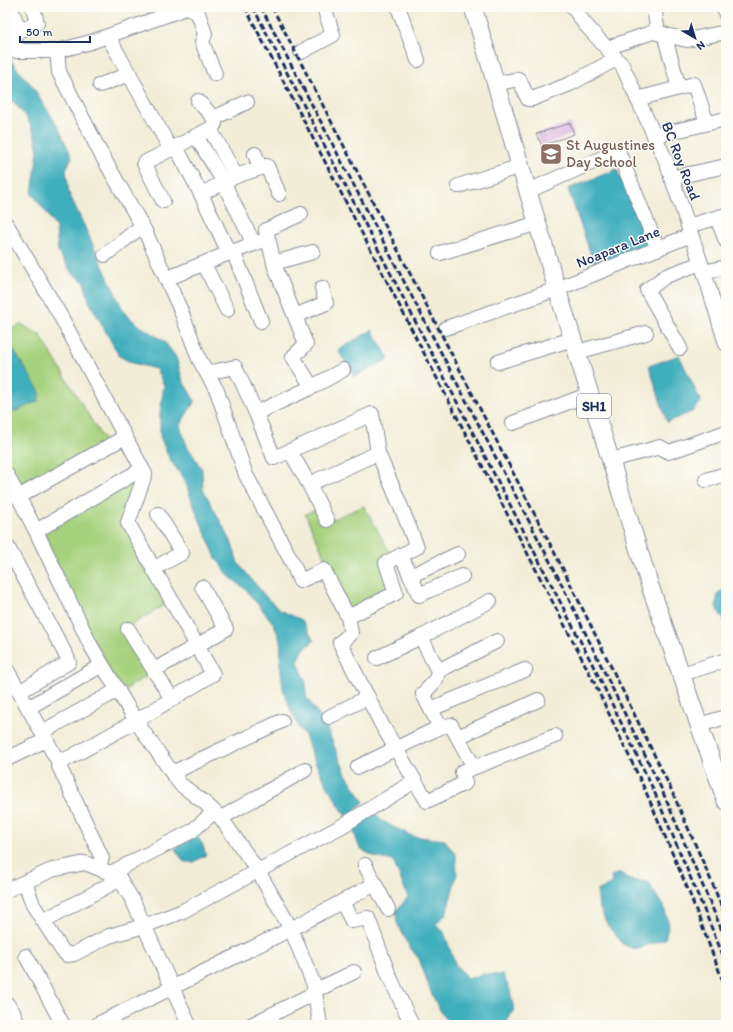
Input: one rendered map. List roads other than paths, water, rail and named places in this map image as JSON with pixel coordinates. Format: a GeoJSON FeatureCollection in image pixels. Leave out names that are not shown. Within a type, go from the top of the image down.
{"type":"FeatureCollection","features":[{"type":"Feature","properties":{"kind":"main road","name":"SH1"},"geometry":{"type":"LineString","coordinates":[[473,7],[557,289],[650,586],[726,801]]}},
{"type":"Feature","properties":{"kind":"street"},"geometry":{"type":"LineString","coordinates":[[10,7],[20,31]]}},
{"type":"Feature","properties":{"kind":"street"},"geometry":{"type":"LineString","coordinates":[[32,7],[37,23],[14,34],[12,50],[57,51],[108,36],[188,7],[198,13],[205,34],[202,42],[215,74]]}},
{"type":"Feature","properties":{"kind":"street"},"geometry":{"type":"LineString","coordinates":[[301,52],[333,35],[324,7]]}},
{"type":"Feature","properties":{"kind":"street"},"geometry":{"type":"LineString","coordinates":[[398,7],[418,60]]}},
{"type":"Feature","properties":{"kind":"street","name":"BC Roy Road"},"geometry":{"type":"LineString","coordinates":[[573,7],[584,23],[622,65],[638,99],[671,178],[702,268],[720,302],[725,338]]}},
{"type":"Feature","properties":{"kind":"street"},"geometry":{"type":"LineString","coordinates":[[654,7],[661,34],[679,88]]}},
{"type":"Feature","properties":{"kind":"street"},"geometry":{"type":"LineString","coordinates":[[724,7],[726,15]]}},
{"type":"Feature","properties":{"kind":"street"},"geometry":{"type":"LineString","coordinates":[[607,48],[653,32],[686,40],[725,36]]}},
{"type":"Feature","properties":{"kind":"street"},"geometry":{"type":"LineString","coordinates":[[108,36],[201,194],[231,252],[261,321]]}},
{"type":"Feature","properties":{"kind":"street"},"geometry":{"type":"LineString","coordinates":[[57,51],[59,72],[100,152],[142,226],[181,311],[199,359],[217,391],[246,475],[293,564],[300,581],[324,570],[348,617],[351,633],[340,643],[396,749],[427,801],[464,782],[462,772],[555,736]]}},
{"type":"Feature","properties":{"kind":"street"},"geometry":{"type":"LineString","coordinates":[[496,84],[518,79],[528,99],[532,99],[570,84],[616,59]]}},
{"type":"Feature","properties":{"kind":"street"},"geometry":{"type":"LineString","coordinates":[[100,85],[130,74]]}},
{"type":"Feature","properties":{"kind":"street"},"geometry":{"type":"LineString","coordinates":[[638,99],[694,84],[707,123]]}},
{"type":"Feature","properties":{"kind":"street"},"geometry":{"type":"LineString","coordinates":[[198,101],[212,124],[236,176]]}},
{"type":"Feature","properties":{"kind":"street"},"geometry":{"type":"LineString","coordinates":[[163,201],[144,163],[196,136],[247,102]]}},
{"type":"Feature","properties":{"kind":"street"},"geometry":{"type":"LineString","coordinates":[[654,136],[726,119]]}},
{"type":"Feature","properties":{"kind":"street"},"geometry":{"type":"LineString","coordinates":[[196,136],[223,183],[254,244]]}},
{"type":"Feature","properties":{"kind":"street"},"geometry":{"type":"LineString","coordinates":[[528,190],[618,151],[658,249]]}},
{"type":"Feature","properties":{"kind":"street"},"geometry":{"type":"LineString","coordinates":[[255,154],[260,168]]}},
{"type":"Feature","properties":{"kind":"street"},"geometry":{"type":"LineString","coordinates":[[201,194],[236,176],[267,166],[279,194]]}},
{"type":"Feature","properties":{"kind":"street"},"geometry":{"type":"LineString","coordinates":[[458,186],[521,166]]}},
{"type":"Feature","properties":{"kind":"street"},"geometry":{"type":"LineString","coordinates":[[671,178],[726,166]]}},
{"type":"Feature","properties":{"kind":"street"},"geometry":{"type":"LineString","coordinates":[[301,214],[266,230],[274,263],[306,344],[293,357],[312,387]]}},
{"type":"Feature","properties":{"kind":"street"},"geometry":{"type":"LineString","coordinates":[[722,217],[726,241]]}},
{"type":"Feature","properties":{"kind":"street","name":"Noapara Lane"},"geometry":{"type":"LineString","coordinates":[[446,328],[557,289],[658,249],[689,230],[722,217]]}},
{"type":"Feature","properties":{"kind":"street"},"geometry":{"type":"LineString","coordinates":[[440,253],[538,223]]}},
{"type":"Feature","properties":{"kind":"street"},"geometry":{"type":"LineString","coordinates":[[7,225],[60,315],[145,474],[128,523],[213,674],[136,721],[58,764],[109,873],[133,901],[189,1025]]}},
{"type":"Feature","properties":{"kind":"street"},"geometry":{"type":"LineString","coordinates":[[105,255],[142,226]]}},
{"type":"Feature","properties":{"kind":"street"},"geometry":{"type":"LineString","coordinates":[[166,280],[231,252],[268,240]]}},
{"type":"Feature","properties":{"kind":"street"},"geometry":{"type":"LineString","coordinates":[[274,263],[313,252]]}},
{"type":"Feature","properties":{"kind":"street"},"geometry":{"type":"LineString","coordinates":[[204,264],[227,310]]}},
{"type":"Feature","properties":{"kind":"street"},"geometry":{"type":"LineString","coordinates":[[680,348],[647,290],[666,276],[702,268],[726,266]]}},
{"type":"Feature","properties":{"kind":"street"},"geometry":{"type":"LineString","coordinates":[[295,316],[326,303],[322,288]]}},
{"type":"Feature","properties":{"kind":"street"},"geometry":{"type":"LineString","coordinates":[[498,362],[575,345],[646,333]]}},
{"type":"Feature","properties":{"kind":"street"},"geometry":{"type":"LineString","coordinates":[[207,373],[234,367],[256,412],[274,458],[372,414],[378,453],[417,547],[386,563],[396,593],[348,617]]}},
{"type":"Feature","properties":{"kind":"street"},"geometry":{"type":"LineString","coordinates":[[256,412],[312,387],[343,370]]}},
{"type":"Feature","properties":{"kind":"street"},"geometry":{"type":"LineString","coordinates":[[513,423],[590,394]]}},
{"type":"Feature","properties":{"kind":"street"},"geometry":{"type":"LineString","coordinates":[[611,460],[660,447],[669,452],[726,432]]}},
{"type":"Feature","properties":{"kind":"street"},"geometry":{"type":"LineString","coordinates":[[13,493],[125,437]]}},
{"type":"Feature","properties":{"kind":"street"},"geometry":{"type":"LineString","coordinates":[[290,451],[327,520]]}},
{"type":"Feature","properties":{"kind":"street"},"geometry":{"type":"LineString","coordinates":[[309,484],[378,453]]}},
{"type":"Feature","properties":{"kind":"street"},"geometry":{"type":"LineString","coordinates":[[36,531],[142,469]]}},
{"type":"Feature","properties":{"kind":"street"},"geometry":{"type":"LineString","coordinates":[[706,480],[726,474]]}},
{"type":"Feature","properties":{"kind":"street"},"geometry":{"type":"LineString","coordinates":[[7,475],[13,493],[36,531],[91,646],[136,721],[180,784],[218,815],[258,871],[291,929],[315,991],[320,1025]]}},
{"type":"Feature","properties":{"kind":"street"},"geometry":{"type":"LineString","coordinates":[[153,569],[182,553],[158,514]]}},
{"type":"Feature","properties":{"kind":"street"},"geometry":{"type":"LineString","coordinates":[[7,546],[69,662],[14,688]]}},
{"type":"Feature","properties":{"kind":"street"},"geometry":{"type":"LineString","coordinates":[[410,576],[458,554]]}},
{"type":"Feature","properties":{"kind":"street"},"geometry":{"type":"LineString","coordinates":[[401,555],[419,595],[462,576]]}},
{"type":"Feature","properties":{"kind":"street"},"geometry":{"type":"LineString","coordinates":[[154,670],[226,629],[202,587]]}},
{"type":"Feature","properties":{"kind":"street"},"geometry":{"type":"LineString","coordinates":[[377,658],[490,601]]}},
{"type":"Feature","properties":{"kind":"street"},"geometry":{"type":"LineString","coordinates":[[128,629],[172,699]]}},
{"type":"Feature","properties":{"kind":"street"},"geometry":{"type":"LineString","coordinates":[[421,637],[438,670],[436,680],[423,694],[440,727]]}},
{"type":"Feature","properties":{"kind":"street"},"geometry":{"type":"LineString","coordinates":[[438,670],[497,641]]}},
{"type":"Feature","properties":{"kind":"street"},"geometry":{"type":"LineString","coordinates":[[682,674],[726,660]]}},
{"type":"Feature","properties":{"kind":"street"},"geometry":{"type":"LineString","coordinates":[[28,708],[102,665]]}},
{"type":"Feature","properties":{"kind":"street"},"geometry":{"type":"LineString","coordinates":[[7,670],[14,688],[28,708],[55,756],[64,761]]}},
{"type":"Feature","properties":{"kind":"street"},"geometry":{"type":"LineString","coordinates":[[431,709],[525,670]]}},
{"type":"Feature","properties":{"kind":"street"},"geometry":{"type":"LineString","coordinates":[[7,759],[118,690]]}},
{"type":"Feature","properties":{"kind":"street"},"geometry":{"type":"LineString","coordinates":[[329,717],[368,697]]}},
{"type":"Feature","properties":{"kind":"street"},"geometry":{"type":"LineString","coordinates":[[458,737],[538,700]]}},
{"type":"Feature","properties":{"kind":"street"},"geometry":{"type":"LineString","coordinates":[[699,725],[726,717]]}},
{"type":"Feature","properties":{"kind":"street"},"geometry":{"type":"LineString","coordinates":[[172,773],[282,721]]}},
{"type":"Feature","properties":{"kind":"street"},"geometry":{"type":"LineString","coordinates":[[358,767],[440,727],[451,725],[474,767]]}},
{"type":"Feature","properties":{"kind":"street"},"geometry":{"type":"LineString","coordinates":[[43,921],[109,873],[192,831],[218,815],[304,770]]}},
{"type":"Feature","properties":{"kind":"street"},"geometry":{"type":"LineString","coordinates":[[25,882],[32,905],[62,950],[67,955],[74,954],[109,936],[144,926],[183,912],[342,826],[415,781]]}},
{"type":"Feature","properties":{"kind":"street"},"geometry":{"type":"LineString","coordinates":[[8,888],[52,870],[85,863],[109,873]]}},
{"type":"Feature","properties":{"kind":"street"},"geometry":{"type":"LineString","coordinates":[[365,865],[388,909]]}},
{"type":"Feature","properties":{"kind":"street"},"geometry":{"type":"LineString","coordinates":[[98,1024],[172,986],[291,929],[375,884]]}},
{"type":"Feature","properties":{"kind":"street"},"geometry":{"type":"LineString","coordinates":[[342,902],[352,920],[368,918],[388,973],[412,1025]]}},
{"type":"Feature","properties":{"kind":"street"},"geometry":{"type":"LineString","coordinates":[[26,956],[63,1025]]}},
{"type":"Feature","properties":{"kind":"street"},"geometry":{"type":"LineString","coordinates":[[251,1025],[354,972]]}},
{"type":"Feature","properties":{"kind":"street"},"geometry":{"type":"LineString","coordinates":[[7,1004],[13,1012],[18,1025]]}},
{"type":"Feature","properties":{"kind":"water"},"geometry":{"type":"Polygon","coordinates":[[[7,58],[9,58],[32,85],[59,129],[72,157],[66,169],[69,193],[124,312],[137,324],[164,341],[176,357],[183,381],[195,401],[180,425],[187,446],[202,469],[203,489],[231,541],[238,563],[267,598],[280,610],[302,620],[314,641],[304,649],[298,661],[306,683],[306,696],[325,724],[346,774],[364,802],[347,818],[325,782],[313,758],[305,735],[299,728],[292,713],[283,689],[280,663],[281,643],[274,624],[245,589],[230,577],[216,558],[185,481],[167,454],[160,436],[160,413],[164,385],[156,369],[132,363],[119,356],[89,301],[84,282],[72,273],[58,252],[56,228],[32,194],[38,151],[34,133],[27,118],[13,101],[7,99],[7,58]]]}},
{"type":"Feature","properties":{"kind":"water"},"geometry":{"type":"Polygon","coordinates":[[[617,169],[653,248],[597,272],[568,189],[617,169]]]}},
{"type":"Feature","properties":{"kind":"water"},"geometry":{"type":"Polygon","coordinates":[[[372,330],[389,359],[354,377],[338,350],[372,330]]]}},
{"type":"Feature","properties":{"kind":"water"},"geometry":{"type":"Polygon","coordinates":[[[7,342],[40,392],[38,401],[16,411],[7,412],[7,342]]]}},
{"type":"Feature","properties":{"kind":"water"},"geometry":{"type":"Polygon","coordinates":[[[679,355],[701,402],[692,412],[667,422],[649,366],[679,355]]]}},
{"type":"Feature","properties":{"kind":"water"},"geometry":{"type":"Polygon","coordinates":[[[726,588],[726,624],[716,607],[718,593],[726,588]]]}},
{"type":"Feature","properties":{"kind":"water"},"geometry":{"type":"Polygon","coordinates":[[[374,812],[382,821],[412,836],[445,840],[456,855],[457,874],[446,914],[436,924],[444,932],[455,964],[468,979],[482,974],[503,975],[510,990],[514,1010],[506,1025],[450,1025],[441,1012],[432,995],[419,959],[410,948],[397,923],[396,911],[408,897],[393,861],[375,857],[360,849],[351,824],[374,812]]]}},
{"type":"Feature","properties":{"kind":"water"},"geometry":{"type":"Polygon","coordinates":[[[196,836],[202,843],[206,855],[194,862],[184,862],[175,849],[196,836]]]}},
{"type":"Feature","properties":{"kind":"water"},"geometry":{"type":"Polygon","coordinates":[[[621,873],[629,880],[648,882],[664,908],[669,924],[665,939],[635,949],[624,945],[608,926],[599,907],[597,891],[612,884],[611,876],[621,873]]]}},
{"type":"Feature","properties":{"kind":"railway"},"geometry":{"type":"LineString","coordinates":[[245,7],[593,680],[646,792],[689,892],[726,989]]}},
{"type":"Feature","properties":{"kind":"railway"},"geometry":{"type":"LineString","coordinates":[[253,7],[600,679],[654,791],[726,962]]}},
{"type":"Feature","properties":{"kind":"railway"},"geometry":{"type":"LineString","coordinates":[[261,7],[557,575],[661,788],[726,940]]}},
{"type":"Feature","properties":{"kind":"railway"},"geometry":{"type":"LineString","coordinates":[[272,7],[565,573],[670,787],[726,918]]}},
{"type":"Feature","properties":{"kind":"place","name":"St Augustines Day School"},"geometry":{"type":"Point","coordinates":[551,154]}}]}
